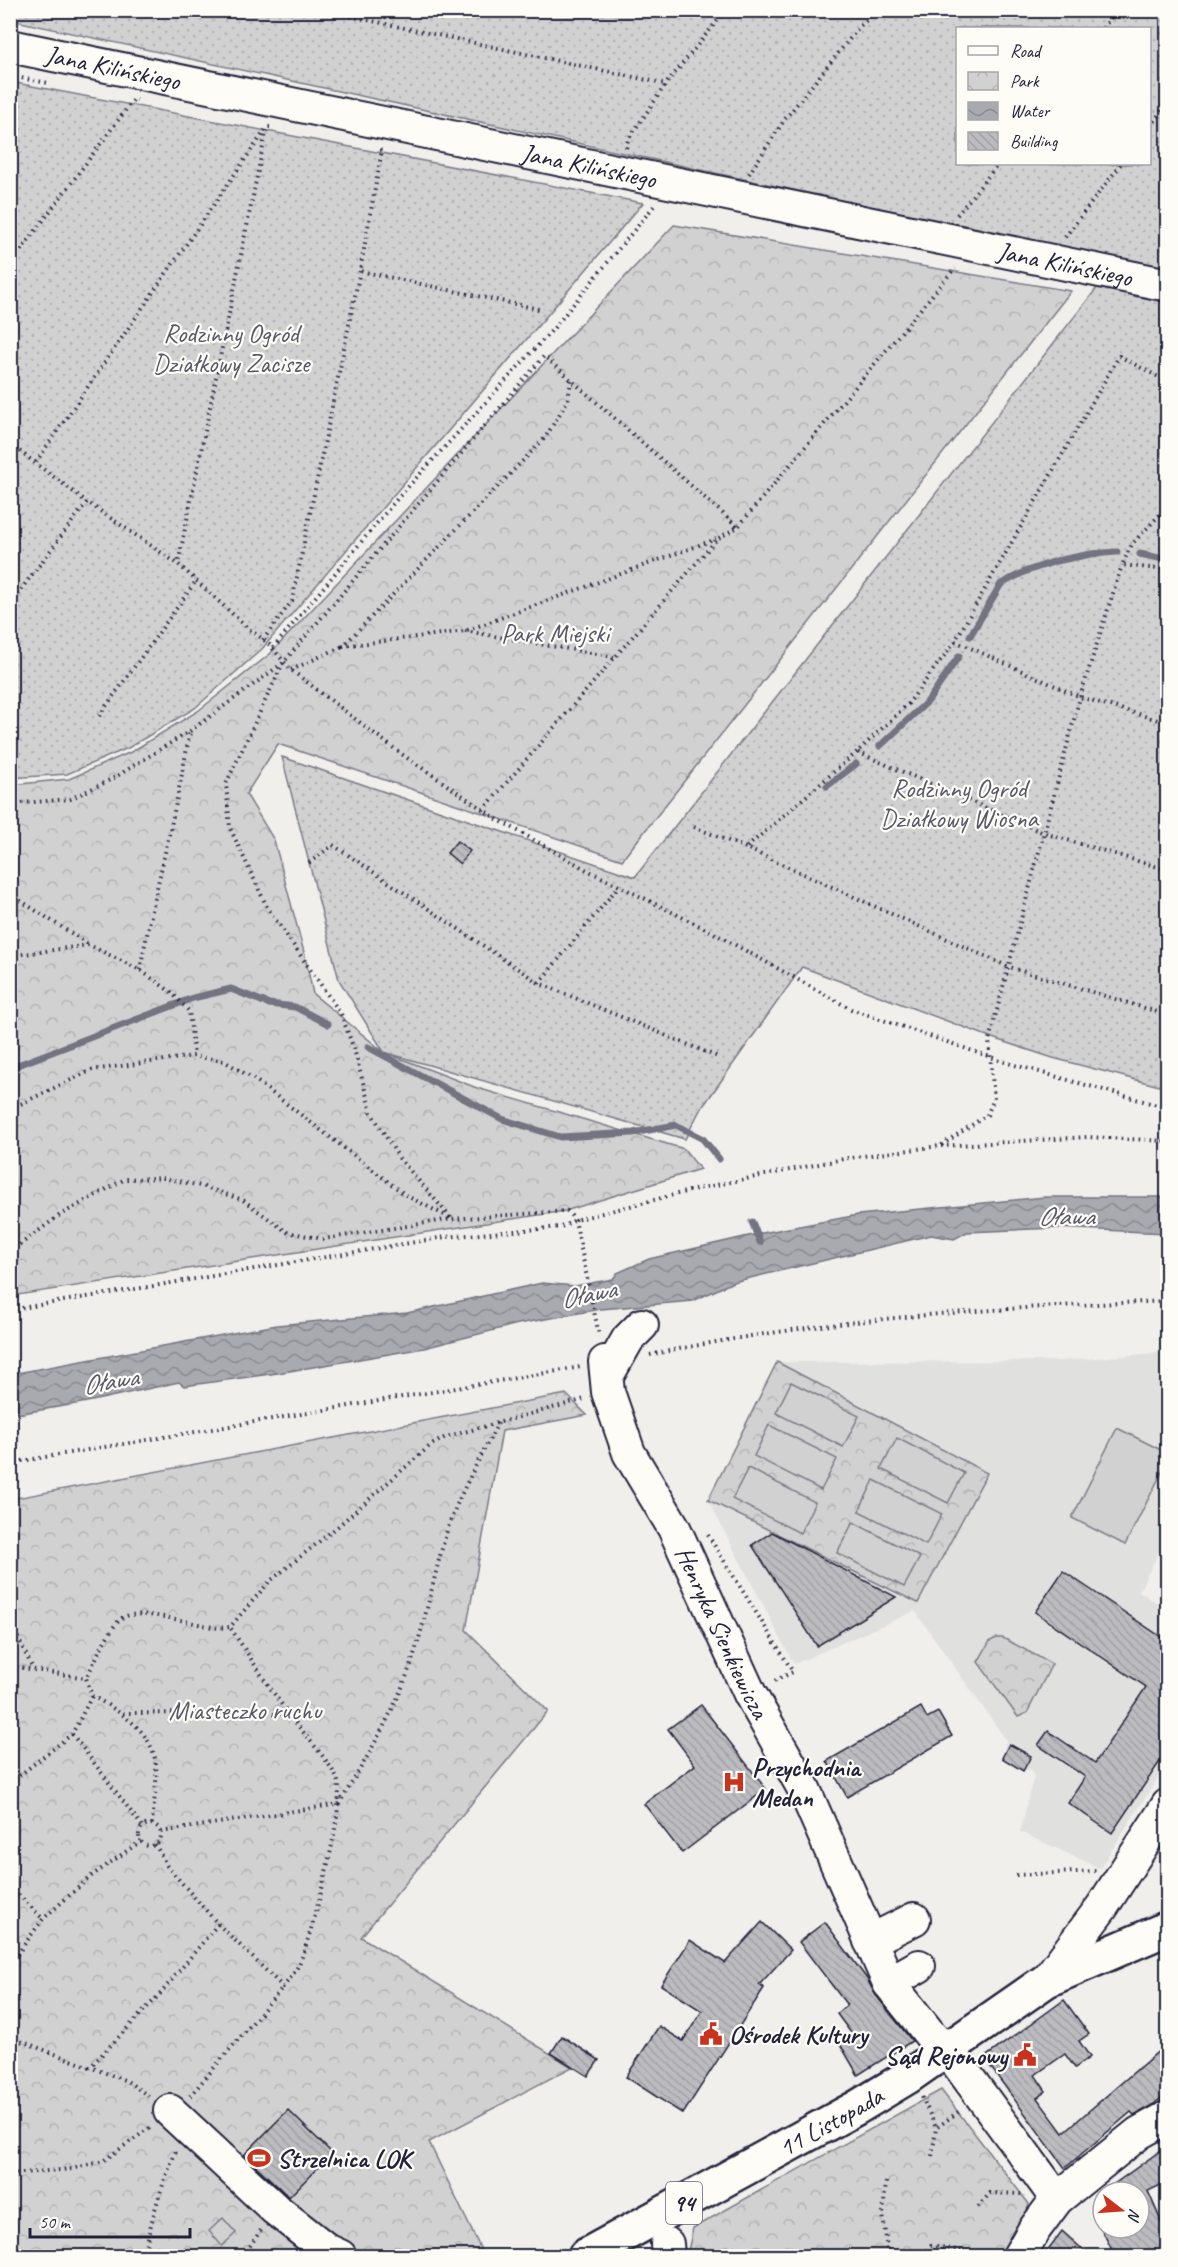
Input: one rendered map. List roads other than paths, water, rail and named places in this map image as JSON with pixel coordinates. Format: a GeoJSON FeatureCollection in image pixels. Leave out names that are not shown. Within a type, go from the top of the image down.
{"type":"FeatureCollection","features":[{"type":"Feature","properties":{"kind":"main road","name":"11 Listopada"},"geometry":{"type":"LineString","coordinates":[[585,2256],[856,2108],[909,2076],[1047,1980],[1167,1928]]}},
{"type":"Feature","properties":{"kind":"street","name":"Jana Kilińskiego"},"geometry":{"type":"LineString","coordinates":[[10,46],[1167,285]]}},
{"type":"Feature","properties":{"kind":"street","name":"Henryka Sienkiewicza"},"geometry":{"type":"LineString","coordinates":[[642,1324],[628,1339],[609,1373],[629,1453],[674,1528],[750,1694],[804,1789],[889,1983],[932,2037],[947,2049],[1057,2199]]}},
{"type":"Feature","properties":{"kind":"street"},"geometry":{"type":"LineString","coordinates":[[1047,1980],[1102,1907],[1167,1805]]}},
{"type":"Feature","properties":{"kind":"street"},"geometry":{"type":"LineString","coordinates":[[870,1941],[914,1919]]}},
{"type":"Feature","properties":{"kind":"street"},"geometry":{"type":"LineString","coordinates":[[889,1983],[919,1966]]}},
{"type":"Feature","properties":{"kind":"street"},"geometry":{"type":"LineString","coordinates":[[1019,2256],[1034,2230],[1057,2199],[1139,2133],[1167,2117]]}},
{"type":"Feature","properties":{"kind":"street"},"geometry":{"type":"LineString","coordinates":[[178,2119],[275,2209],[333,2254]]}},
{"type":"Feature","properties":{"kind":"water","name":"Oława"},"geometry":{"type":"Polygon","coordinates":[[[1045,1197],[1167,1197],[1167,1233],[1056,1228],[967,1232],[954,1239],[931,1235],[733,1282],[693,1301],[601,1309],[518,1324],[424,1348],[278,1373],[184,1386],[179,1382],[87,1402],[11,1415],[11,1374],[277,1325],[407,1313],[542,1283],[575,1286],[613,1279],[617,1273],[649,1259],[757,1234],[858,1215],[1045,1197]]]}},
{"type":"Feature","properties":{"kind":"waterway"},"geometry":{"type":"LineString","coordinates":[[970,636],[1001,584],[1024,572],[1056,561],[1091,554],[1117,552]]}},
{"type":"Feature","properties":{"kind":"waterway"},"geometry":{"type":"LineString","coordinates":[[1140,554],[1168,560]]}},
{"type":"Feature","properties":{"kind":"waterway"},"geometry":{"type":"LineString","coordinates":[[880,746],[928,701],[959,656]]}},
{"type":"Feature","properties":{"kind":"waterway"},"geometry":{"type":"LineString","coordinates":[[827,786],[856,764]]}},
{"type":"Feature","properties":{"kind":"waterway"},"geometry":{"type":"LineString","coordinates":[[10,1068],[193,998],[231,989],[269,1004],[295,1007],[328,1024]]}},
{"type":"Feature","properties":{"kind":"waterway"},"geometry":{"type":"LineString","coordinates":[[368,1047],[502,1119],[560,1137],[633,1133],[676,1125],[703,1139],[719,1159]]}},
{"type":"Feature","properties":{"kind":"waterway"},"geometry":{"type":"LineString","coordinates":[[752,1222],[760,1242]]}},
{"type":"Feature","properties":{"kind":"place","name":"Przychodnia Medan"},"geometry":{"type":"Point","coordinates":[734,1782]}},
{"type":"Feature","properties":{"kind":"place","name":"Ośrodek Kultury"},"geometry":{"type":"Point","coordinates":[711,2034]}},
{"type":"Feature","properties":{"kind":"place","name":"Sąd Rejonowy"},"geometry":{"type":"Point","coordinates":[1025,2055]}},
{"type":"Feature","properties":{"kind":"place","name":"Strzelnica LOK"},"geometry":{"type":"Point","coordinates":[259,2158]}},
{"type":"Feature","properties":{"kind":"park label","name":"Rodzinny Ogród Działkowy Zacisze"},"geometry":{"type":"Point","coordinates":[231,348]}},
{"type":"Feature","properties":{"kind":"park label","name":"Park Miejski"},"geometry":{"type":"Point","coordinates":[555,633]}},
{"type":"Feature","properties":{"kind":"park label","name":"Rodzinny Ogród Działkowy Wiosna"},"geometry":{"type":"Point","coordinates":[959,803]}},
{"type":"Feature","properties":{"kind":"park label","name":"Miasteczko ruchu"},"geometry":{"type":"Point","coordinates":[245,1710]}}]}
